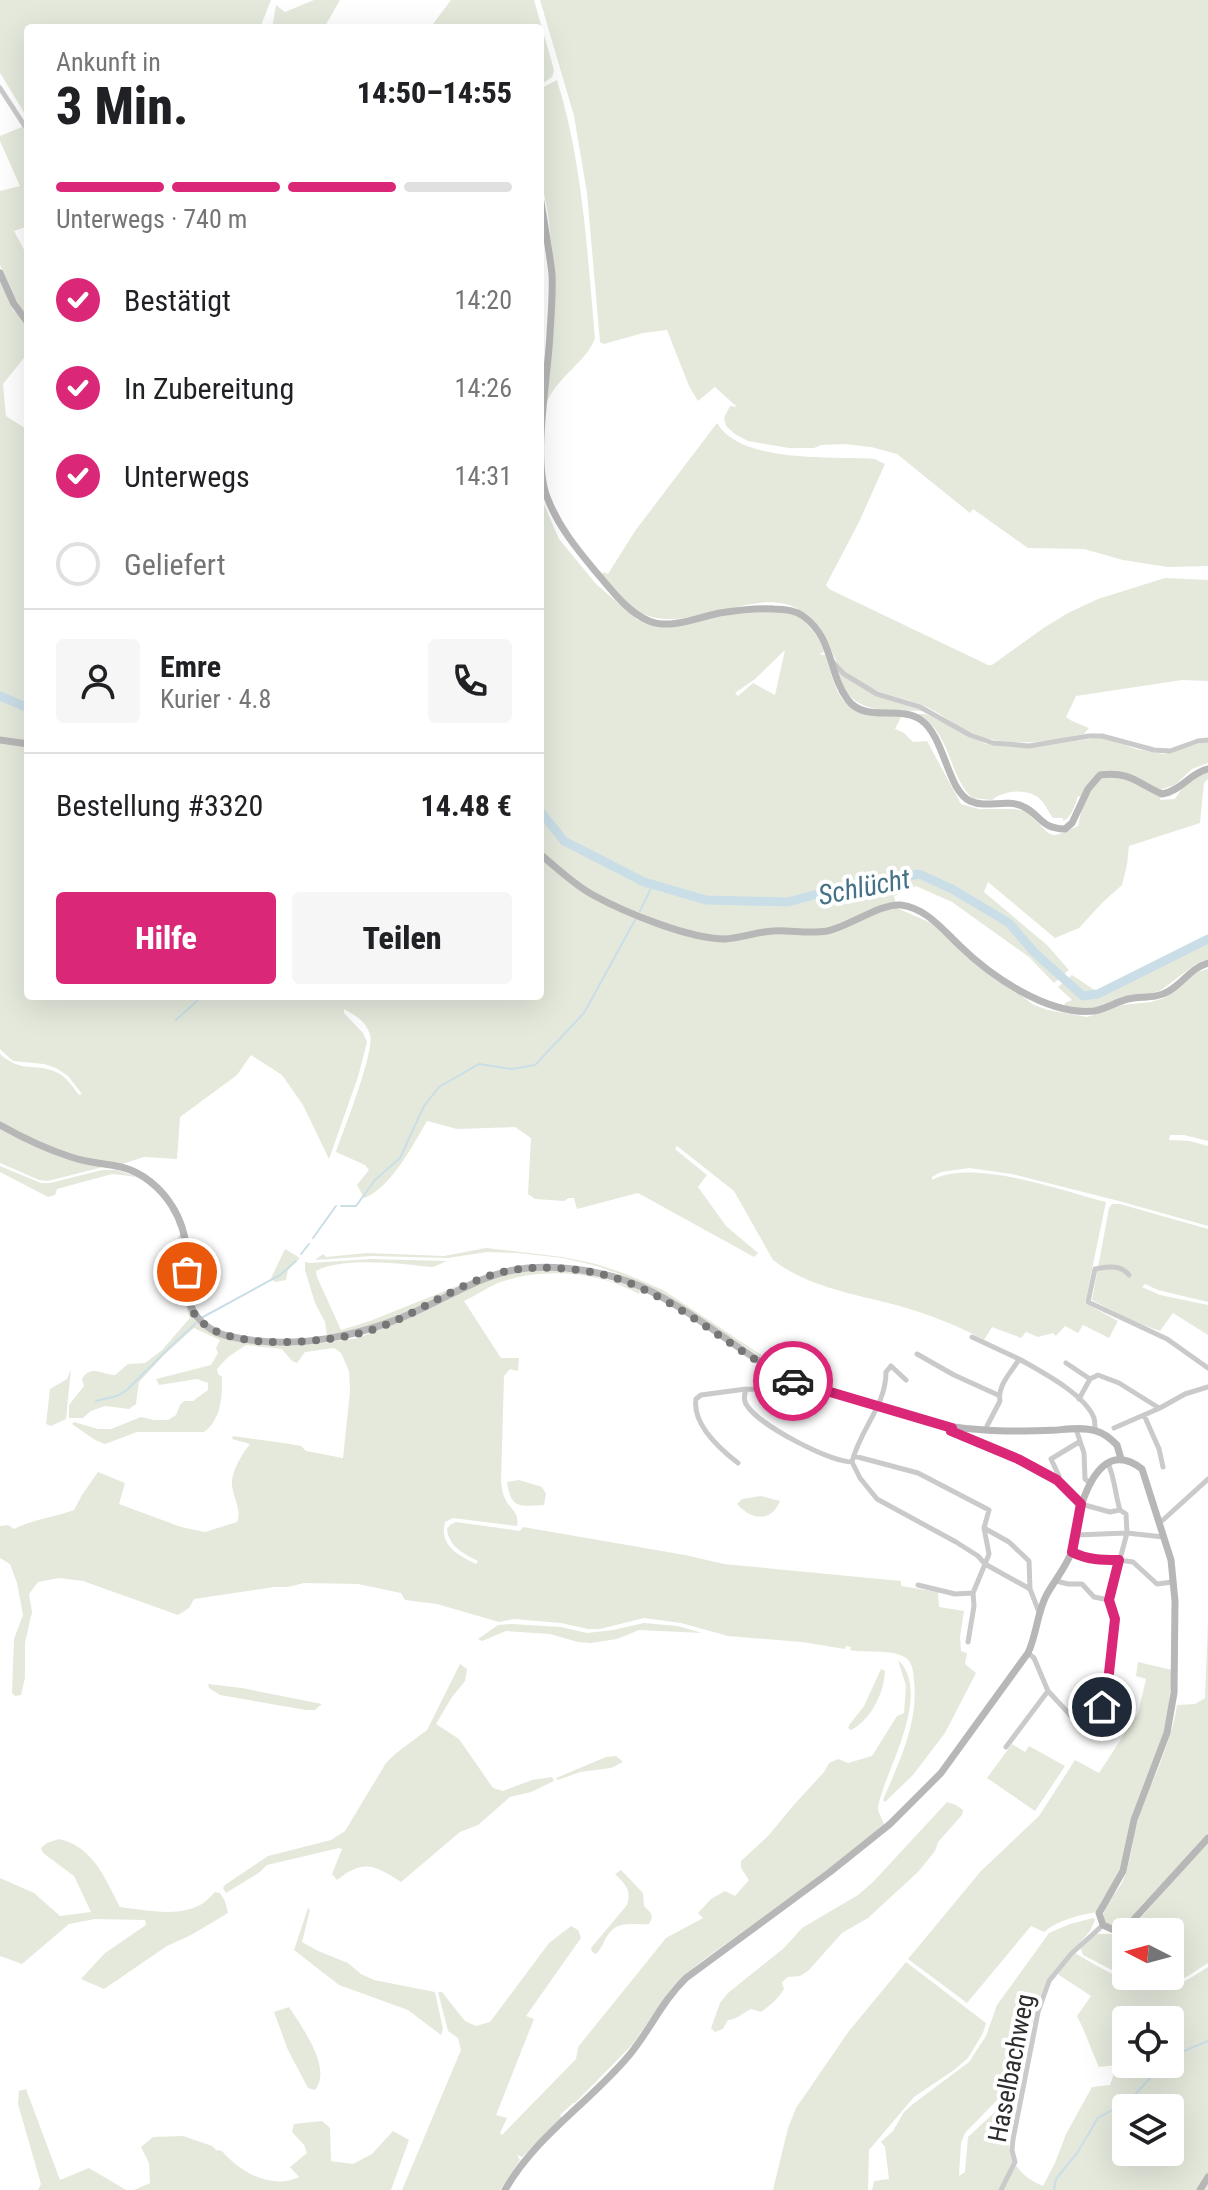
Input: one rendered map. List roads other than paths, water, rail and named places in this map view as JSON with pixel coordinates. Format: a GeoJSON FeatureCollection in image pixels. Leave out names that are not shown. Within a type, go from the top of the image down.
{"type":"FeatureCollection","features":[{"type":"Feature","properties":{"kind":"street"},"geometry":{"type":"LineString","coordinates":[[0,88],[24,125]]}},
{"type":"Feature","properties":{"kind":"street"},"geometry":{"type":"LineString","coordinates":[[544,223],[552,276],[544,408]]}},
{"type":"Feature","properties":{"kind":"street"},"geometry":{"type":"LineString","coordinates":[[0,273],[24,318]]}},
{"type":"Feature","properties":{"kind":"street"},"geometry":{"type":"LineString","coordinates":[[544,487],[564,533],[631,610],[650,621],[672,624],[757,608],[800,614],[814,626],[850,703],[865,711],[906,713],[921,719],[933,731],[954,779],[970,801],[1007,802],[1025,808],[1053,829],[1065,829],[1072,823],[1088,789],[1100,775],[1114,773],[1133,777],[1162,794],[1174,792],[1197,772],[1208,769]]}},
{"type":"Feature","properties":{"kind":"street"},"geometry":{"type":"LineString","coordinates":[[832,661],[844,674],[877,694],[920,707],[970,735],[993,743],[1029,746],[1102,736],[1154,750],[1170,751],[1208,740]]}},
{"type":"Feature","properties":{"kind":"street"},"geometry":{"type":"LineString","coordinates":[[0,740],[24,743]]}},
{"type":"Feature","properties":{"kind":"street"},"geometry":{"type":"LineString","coordinates":[[544,858],[593,896],[652,921],[714,938],[775,931],[829,930],[890,905],[904,906],[934,921],[974,958],[1018,989],[1048,1004],[1075,1010],[1096,1011],[1127,1000],[1159,996],[1177,986],[1196,968],[1208,963]]}},
{"type":"Feature","properties":{"kind":"street"},"geometry":{"type":"LineString","coordinates":[[0,1125],[65,1155],[122,1168],[148,1180],[160,1190],[172,1205],[183,1233],[187,1255],[186,1289],[191,1310],[205,1325],[221,1334],[285,1342],[361,1333],[496,1274],[527,1268],[582,1271],[643,1288],[794,1381],[952,1428],[1095,1431],[1117,1445],[1121,1459]]}},
{"type":"Feature","properties":{"kind":"street"},"geometry":{"type":"LineString","coordinates":[[1129,1275],[1115,1267],[1095,1269],[1088,1302],[1167,1339],[1208,1368]]}},
{"type":"Feature","properties":{"kind":"street"},"geometry":{"type":"LineString","coordinates":[[972,1337],[1019,1359],[1079,1399],[1094,1416],[1095,1431]]}},
{"type":"Feature","properties":{"kind":"street"},"geometry":{"type":"LineString","coordinates":[[917,1354],[998,1395]]}},
{"type":"Feature","properties":{"kind":"street"},"geometry":{"type":"LineString","coordinates":[[987,1431],[1000,1401],[998,1395],[1002,1383],[1019,1359]]}},
{"type":"Feature","properties":{"kind":"street"},"geometry":{"type":"LineString","coordinates":[[1066,1363],[1090,1379]]}},
{"type":"Feature","properties":{"kind":"street"},"geometry":{"type":"LineString","coordinates":[[906,1380],[891,1366],[886,1372],[886,1386],[879,1405],[864,1428],[853,1459],[860,1478],[877,1499],[956,1542],[985,1564],[1030,1589]]}},
{"type":"Feature","properties":{"kind":"street"},"geometry":{"type":"LineString","coordinates":[[1079,1399],[1090,1379],[1098,1375],[1119,1383],[1160,1408]]}},
{"type":"Feature","properties":{"kind":"street"},"geometry":{"type":"LineString","coordinates":[[738,1463],[702,1426],[694,1407],[696,1399],[701,1395],[746,1389],[785,1388],[794,1381]]}},
{"type":"Feature","properties":{"kind":"street"},"geometry":{"type":"LineString","coordinates":[[1114,1428],[1185,1394],[1208,1387]]}},
{"type":"Feature","properties":{"kind":"street"},"geometry":{"type":"LineString","coordinates":[[746,1389],[745,1402],[759,1418],[805,1445],[846,1462],[853,1459],[918,1473],[989,1510],[984,1528],[989,1554],[973,1593],[968,1642]]}},
{"type":"Feature","properties":{"kind":"street"},"geometry":{"type":"LineString","coordinates":[[1144,1415],[1159,1449],[1163,1467]]}},
{"type":"Feature","properties":{"kind":"street"},"geometry":{"type":"LineString","coordinates":[[952,1428],[951,1431],[1018,1459],[1057,1480],[1081,1504],[1110,1512],[1120,1510]]}},
{"type":"Feature","properties":{"kind":"street"},"geometry":{"type":"LineString","coordinates":[[1076,1429],[1084,1453],[1085,1479],[1091,1485]]}},
{"type":"Feature","properties":{"kind":"street"},"geometry":{"type":"LineString","coordinates":[[1057,1480],[1059,1476],[1051,1459],[1079,1442]]}},
{"type":"Feature","properties":{"kind":"street"},"geometry":{"type":"LineString","coordinates":[[505,2190],[524,2160],[630,2053],[679,1984],[890,1824],[926,1789],[963,1745],[1028,1653],[1047,1595],[1072,1552],[1081,1504],[1108,1462],[1121,1459],[1142,1469],[1171,1560],[1175,1650],[1171,1716],[1134,1820],[1123,1871],[1099,1913],[1103,1925],[1114,1930],[1126,1928],[1208,1838]]}},
{"type":"Feature","properties":{"kind":"street"},"geometry":{"type":"LineString","coordinates":[[1028,1653],[1034,1658],[1048,1691],[1086,1732],[1094,1733],[1108,1682],[1112,1653],[1115,1619],[1109,1600],[1127,1533],[1126,1514],[1120,1510],[1115,1491],[1116,1480],[1108,1462]]}},
{"type":"Feature","properties":{"kind":"street"},"geometry":{"type":"LineString","coordinates":[[1159,1521],[1208,1479]]}},
{"type":"Feature","properties":{"kind":"street"},"geometry":{"type":"LineString","coordinates":[[984,1528],[1009,1542],[1029,1561],[1030,1589],[1040,1615]]}},
{"type":"Feature","properties":{"kind":"street"},"geometry":{"type":"LineString","coordinates":[[1076,1535],[1127,1533],[1165,1537]]}},
{"type":"Feature","properties":{"kind":"street"},"geometry":{"type":"LineString","coordinates":[[1072,1552],[1097,1561],[1133,1562],[1157,1584],[1173,1582]]}},
{"type":"Feature","properties":{"kind":"street"},"geometry":{"type":"LineString","coordinates":[[1056,1581],[1082,1584],[1094,1597],[1109,1600]]}},
{"type":"Feature","properties":{"kind":"street"},"geometry":{"type":"LineString","coordinates":[[918,1585],[955,1594],[973,1593]]}},
{"type":"Feature","properties":{"kind":"street"},"geometry":{"type":"LineString","coordinates":[[1006,1747],[1048,1691]]}},
{"type":"Feature","properties":{"kind":"street","name":"Haselbachweg"},"geometry":{"type":"LineString","coordinates":[[1001,2190],[1015,2162],[1013,2139],[1038,2012],[1049,1981],[1071,1954],[1103,1925]]}},
{"type":"Feature","properties":{"kind":"street"},"geometry":{"type":"LineString","coordinates":[[1200,2190],[1208,2177]]}},
{"type":"Feature","properties":{"kind":"waterway","name":"Schlücht"},"geometry":{"type":"LineString","coordinates":[[0,696],[24,706]]}},
{"type":"Feature","properties":{"kind":"waterway","name":"Schlücht"},"geometry":{"type":"LineString","coordinates":[[544,816],[564,841],[644,882],[706,900],[788,902],[836,889],[919,874],[952,889],[1009,923],[1035,953],[1083,996],[1098,994],[1208,939]]}},
{"type":"Feature","properties":{"kind":"waterway"},"geometry":{"type":"LineString","coordinates":[[640,911],[653,884]]}},
{"type":"Feature","properties":{"kind":"waterway"},"geometry":{"type":"LineString","coordinates":[[341,1206],[356,1206],[375,1180],[400,1158],[424,1106],[439,1087],[479,1064],[512,1069],[535,1065],[584,1013],[635,920]]}},
{"type":"Feature","properties":{"kind":"waterway"},"geometry":{"type":"LineString","coordinates":[[176,1020],[198,1000]]}},
{"type":"Feature","properties":{"kind":"waterway"},"geometry":{"type":"LineString","coordinates":[[313,1238],[336,1206]]}},
{"type":"Feature","properties":{"kind":"waterway"},"geometry":{"type":"LineString","coordinates":[[301,1254],[309,1244]]}},
{"type":"Feature","properties":{"kind":"waterway"},"geometry":{"type":"LineString","coordinates":[[203,1317],[280,1275],[296,1261]]}},
{"type":"Feature","properties":{"kind":"waterway"},"geometry":{"type":"LineString","coordinates":[[96,1401],[127,1390],[196,1323]]}},
{"type":"Feature","properties":{"kind":"waterway"},"geometry":{"type":"LineString","coordinates":[[1184,2051],[1208,2041]]}},
{"type":"Feature","properties":{"kind":"waterway"},"geometry":{"type":"LineString","coordinates":[[1054,2190],[1056,2179],[1077,2153],[1098,2118],[1131,2099],[1150,2078]]}}]}
